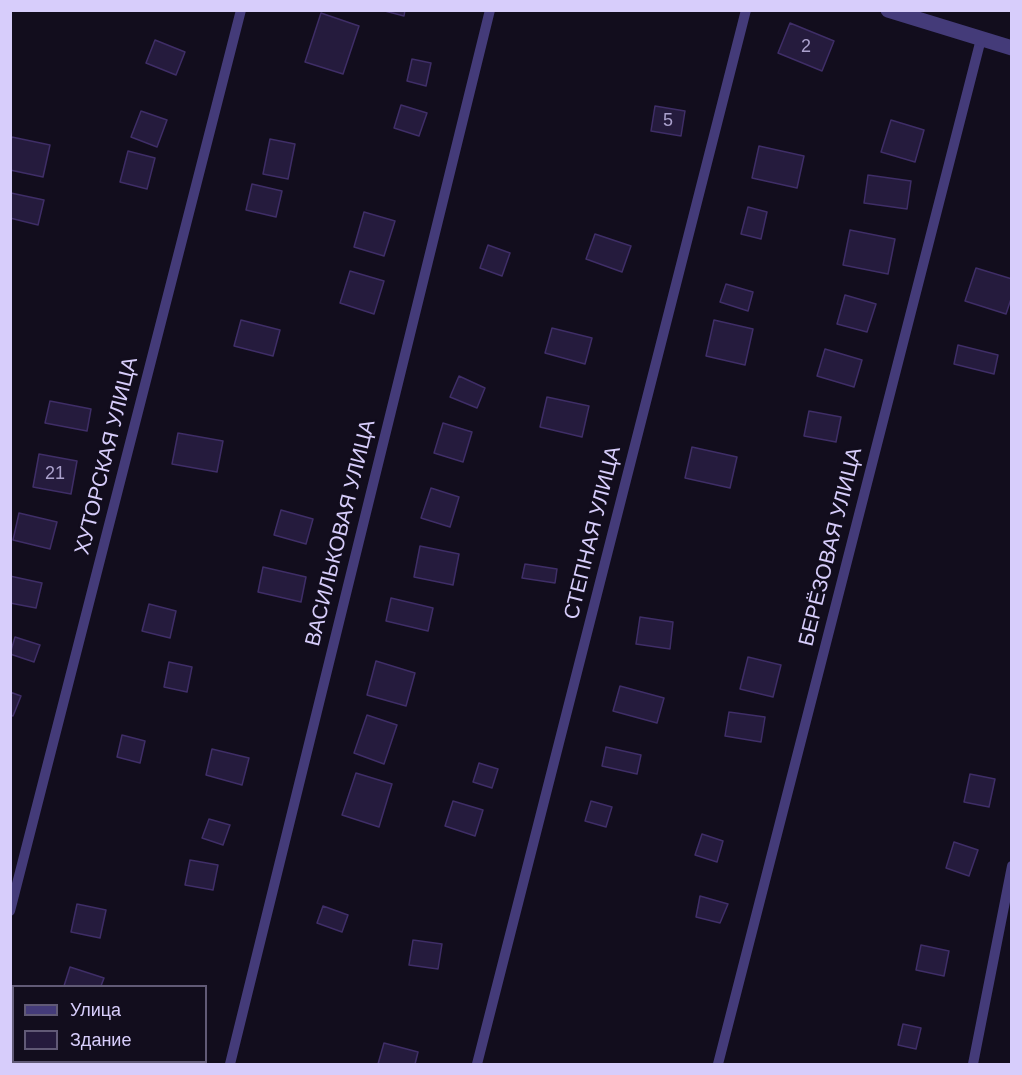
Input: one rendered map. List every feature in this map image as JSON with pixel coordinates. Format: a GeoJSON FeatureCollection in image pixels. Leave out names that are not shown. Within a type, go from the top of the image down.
{"type":"FeatureCollection","features":[{"type":"Feature","properties":{"kind":"street"},"geometry":{"type":"LineString","coordinates":[[888,10],[1011,48]]}},
{"type":"Feature","properties":{"kind":"lane","name":"ХУТОРСКАЯ УЛИЦА"},"geometry":{"type":"LineString","coordinates":[[10,912],[241,10]]}},
{"type":"Feature","properties":{"kind":"lane","name":"ВАСИЛЬКОВАЯ УЛИЦА"},"geometry":{"type":"LineString","coordinates":[[230,1065],[490,10]]}},
{"type":"Feature","properties":{"kind":"lane","name":"СТЕПНАЯ УЛИЦА"},"geometry":{"type":"LineString","coordinates":[[477,1065],[746,10]]}},
{"type":"Feature","properties":{"kind":"lane","name":"БЕРЁЗОВАЯ УЛИЦА"},"geometry":{"type":"LineString","coordinates":[[718,1065],[981,39]]}},
{"type":"Feature","properties":{"kind":"lane"},"geometry":{"type":"LineString","coordinates":[[973,1065],[1011,866]]}},
{"type":"Feature","properties":{"kind":"building"},"geometry":{"type":"Polygon","coordinates":[[[381,10],[405,10],[404,16],[381,10]]]}},
{"type":"Feature","properties":{"kind":"building"},"geometry":{"type":"Polygon","coordinates":[[[321,13],[359,26],[343,74],[305,62],[321,13]]]}},
{"type":"Feature","properties":{"kind":"building"},"geometry":{"type":"Polygon","coordinates":[[[790,23],[834,41],[822,71],[778,53],[790,23]]]}},
{"type":"Feature","properties":{"kind":"building"},"geometry":{"type":"Polygon","coordinates":[[[155,40],[185,52],[176,75],[146,63],[155,40]]]}},
{"type":"Feature","properties":{"kind":"building"},"geometry":{"type":"Polygon","coordinates":[[[412,59],[431,63],[426,86],[407,81],[412,59]]]}},
{"type":"Feature","properties":{"kind":"building"},"geometry":{"type":"Polygon","coordinates":[[[401,105],[427,113],[419,136],[394,128],[401,105]]]}},
{"type":"Feature","properties":{"kind":"building"},"geometry":{"type":"Polygon","coordinates":[[[655,106],[685,111],[681,136],[651,131],[655,106]]]}},
{"type":"Feature","properties":{"kind":"building"},"geometry":{"type":"Polygon","coordinates":[[[141,111],[167,120],[157,147],[131,137],[141,111]]]}},
{"type":"Feature","properties":{"kind":"building"},"geometry":{"type":"Polygon","coordinates":[[[891,120],[924,130],[915,162],[881,152],[891,120]]]}},
{"type":"Feature","properties":{"kind":"building"},"geometry":{"type":"Polygon","coordinates":[[[12,137],[50,145],[43,177],[10,170],[12,137]]]}},
{"type":"Feature","properties":{"kind":"building"},"geometry":{"type":"Polygon","coordinates":[[[270,139],[295,144],[288,179],[263,174],[270,139]]]}},
{"type":"Feature","properties":{"kind":"building"},"geometry":{"type":"Polygon","coordinates":[[[759,146],[804,156],[797,188],[752,178],[759,146]]]}},
{"type":"Feature","properties":{"kind":"building"},"geometry":{"type":"Polygon","coordinates":[[[128,151],[155,158],[147,189],[120,182],[128,151]]]}},
{"type":"Feature","properties":{"kind":"building"},"geometry":{"type":"Polygon","coordinates":[[[868,175],[911,181],[907,209],[864,203],[868,175]]]}},
{"type":"Feature","properties":{"kind":"building"},"geometry":{"type":"Polygon","coordinates":[[[252,184],[282,191],[276,217],[246,210],[252,184]]]}},
{"type":"Feature","properties":{"kind":"building"},"geometry":{"type":"Polygon","coordinates":[[[11,193],[44,200],[38,225],[10,218],[11,193]]]}},
{"type":"Feature","properties":{"kind":"building"},"geometry":{"type":"Polygon","coordinates":[[[748,207],[767,212],[761,239],[741,234],[748,207]]]}},
{"type":"Feature","properties":{"kind":"building"},"geometry":{"type":"Polygon","coordinates":[[[364,212],[395,221],[384,256],[354,247],[364,212]]]}},
{"type":"Feature","properties":{"kind":"building"},"geometry":{"type":"Polygon","coordinates":[[[850,230],[895,239],[888,274],[843,265],[850,230]]]}},
{"type":"Feature","properties":{"kind":"building"},"geometry":{"type":"Polygon","coordinates":[[[595,234],[631,246],[622,272],[586,259],[595,234]]]}},
{"type":"Feature","properties":{"kind":"building"},"geometry":{"type":"Polygon","coordinates":[[[488,245],[510,253],[502,276],[480,268],[488,245]]]}},
{"type":"Feature","properties":{"kind":"building"},"geometry":{"type":"Polygon","coordinates":[[[976,268],[1012,279],[1012,296],[1006,314],[965,301],[976,268]]]}},
{"type":"Feature","properties":{"kind":"building"},"geometry":{"type":"Polygon","coordinates":[[[350,271],[384,281],[374,314],[340,303],[350,271]]]}},
{"type":"Feature","properties":{"kind":"building"},"geometry":{"type":"Polygon","coordinates":[[[726,284],[753,292],[748,311],[720,302],[726,284]]]}},
{"type":"Feature","properties":{"kind":"building"},"geometry":{"type":"Polygon","coordinates":[[[845,295],[876,304],[867,332],[837,324],[845,295]]]}},
{"type":"Feature","properties":{"kind":"building"},"geometry":{"type":"Polygon","coordinates":[[[241,320],[280,330],[273,356],[234,346],[241,320]]]}},
{"type":"Feature","properties":{"kind":"building"},"geometry":{"type":"Polygon","coordinates":[[[714,320],[753,329],[745,365],[706,356],[714,320]]]}},
{"type":"Feature","properties":{"kind":"building"},"geometry":{"type":"Polygon","coordinates":[[[552,328],[592,338],[585,364],[545,353],[552,328]]]}},
{"type":"Feature","properties":{"kind":"building"},"geometry":{"type":"Polygon","coordinates":[[[958,345],[998,355],[994,374],[954,364],[958,345]]]}},
{"type":"Feature","properties":{"kind":"building"},"geometry":{"type":"Polygon","coordinates":[[[825,349],[862,360],[854,387],[817,376],[825,349]]]}},
{"type":"Feature","properties":{"kind":"building"},"geometry":{"type":"Polygon","coordinates":[[[459,376],[485,388],[477,408],[450,397],[459,376]]]}},
{"type":"Feature","properties":{"kind":"building"},"geometry":{"type":"Polygon","coordinates":[[[547,397],[589,406],[582,437],[540,427],[547,397]]]}},
{"type":"Feature","properties":{"kind":"building"},"geometry":{"type":"Polygon","coordinates":[[[50,401],[91,409],[87,431],[45,423],[50,401]]]}},
{"type":"Feature","properties":{"kind":"building"},"geometry":{"type":"Polygon","coordinates":[[[809,411],[841,417],[836,442],[804,436],[809,411]]]}},
{"type":"Feature","properties":{"kind":"building"},"geometry":{"type":"Polygon","coordinates":[[[443,423],[472,432],[463,462],[434,453],[443,423]]]}},
{"type":"Feature","properties":{"kind":"building"},"geometry":{"type":"Polygon","coordinates":[[[178,433],[223,441],[217,472],[172,464],[178,433]]]}},
{"type":"Feature","properties":{"kind":"building"},"geometry":{"type":"Polygon","coordinates":[[[692,447],[737,457],[730,488],[685,478],[692,447]]]}},
{"type":"Feature","properties":{"kind":"building"},"geometry":{"type":"Polygon","coordinates":[[[39,454],[77,461],[71,494],[33,487],[39,454]]]}},
{"type":"Feature","properties":{"kind":"building"},"geometry":{"type":"Polygon","coordinates":[[[431,488],[459,497],[450,527],[421,518],[431,488]]]}},
{"type":"Feature","properties":{"kind":"building"},"geometry":{"type":"Polygon","coordinates":[[[281,510],[313,519],[306,544],[274,535],[281,510]]]}},
{"type":"Feature","properties":{"kind":"building"},"geometry":{"type":"Polygon","coordinates":[[[19,513],[57,522],[50,549],[13,540],[19,513]]]}},
{"type":"Feature","properties":{"kind":"building"},"geometry":{"type":"Polygon","coordinates":[[[420,546],[459,554],[453,585],[414,577],[420,546]]]}},
{"type":"Feature","properties":{"kind":"building"},"geometry":{"type":"Polygon","coordinates":[[[525,564],[557,569],[555,583],[522,578],[525,564]]]}},
{"type":"Feature","properties":{"kind":"building"},"geometry":{"type":"Polygon","coordinates":[[[263,567],[306,577],[301,602],[258,592],[263,567]]]}},
{"type":"Feature","properties":{"kind":"building"},"geometry":{"type":"Polygon","coordinates":[[[10,576],[42,583],[36,608],[10,603],[10,576]]]}},
{"type":"Feature","properties":{"kind":"building"},"geometry":{"type":"Polygon","coordinates":[[[391,598],[433,608],[428,631],[386,621],[391,598]]]}},
{"type":"Feature","properties":{"kind":"building"},"geometry":{"type":"Polygon","coordinates":[[[149,604],[176,611],[170,638],[142,631],[149,604]]]}},
{"type":"Feature","properties":{"kind":"building"},"geometry":{"type":"Polygon","coordinates":[[[640,617],[673,622],[670,649],[636,644],[640,617]]]}},
{"type":"Feature","properties":{"kind":"building"},"geometry":{"type":"Polygon","coordinates":[[[15,637],[40,645],[34,662],[10,654],[15,637]]]}},
{"type":"Feature","properties":{"kind":"building"},"geometry":{"type":"Polygon","coordinates":[[[748,657],[781,665],[773,697],[740,689],[748,657]]]}},
{"type":"Feature","properties":{"kind":"building"},"geometry":{"type":"Polygon","coordinates":[[[376,661],[415,673],[406,706],[367,695],[376,661]]]}},
{"type":"Feature","properties":{"kind":"building"},"geometry":{"type":"Polygon","coordinates":[[[169,662],[192,667],[187,692],[164,687],[169,662]]]}},
{"type":"Feature","properties":{"kind":"building"},"geometry":{"type":"Polygon","coordinates":[[[620,686],[664,698],[657,723],[613,711],[620,686]]]}},
{"type":"Feature","properties":{"kind":"building"},"geometry":{"type":"Polygon","coordinates":[[[10,692],[21,696],[13,716],[10,715],[10,692]]]}},
{"type":"Feature","properties":{"kind":"building"},"geometry":{"type":"Polygon","coordinates":[[[729,712],[765,717],[761,742],[725,736],[729,712]]]}},
{"type":"Feature","properties":{"kind":"building"},"geometry":{"type":"Polygon","coordinates":[[[367,715],[397,725],[384,764],[354,753],[367,715]]]}},
{"type":"Feature","properties":{"kind":"building"},"geometry":{"type":"Polygon","coordinates":[[[122,735],[145,741],[140,763],[117,757],[122,735]]]}},
{"type":"Feature","properties":{"kind":"building"},"geometry":{"type":"Polygon","coordinates":[[[606,747],[641,755],[637,774],[602,766],[606,747]]]}},
{"type":"Feature","properties":{"kind":"building"},"geometry":{"type":"Polygon","coordinates":[[[212,749],[249,758],[242,785],[206,775],[212,749]]]}},
{"type":"Feature","properties":{"kind":"building"},"geometry":{"type":"Polygon","coordinates":[[[479,763],[498,769],[492,788],[473,782],[479,763]]]}},
{"type":"Feature","properties":{"kind":"building"},"geometry":{"type":"Polygon","coordinates":[[[356,773],[392,784],[379,827],[342,815],[356,773]]]}},
{"type":"Feature","properties":{"kind":"building"},"geometry":{"type":"Polygon","coordinates":[[[970,774],[995,779],[989,807],[964,802],[970,774]]]}},
{"type":"Feature","properties":{"kind":"building"},"geometry":{"type":"Polygon","coordinates":[[[453,801],[483,810],[475,836],[445,826],[453,801]]]}},
{"type":"Feature","properties":{"kind":"building"},"geometry":{"type":"Polygon","coordinates":[[[591,801],[612,807],[606,827],[585,821],[591,801]]]}},
{"type":"Feature","properties":{"kind":"building"},"geometry":{"type":"Polygon","coordinates":[[[209,819],[230,825],[223,845],[202,838],[209,819]]]}},
{"type":"Feature","properties":{"kind":"building"},"geometry":{"type":"Polygon","coordinates":[[[702,834],[723,841],[717,862],[695,855],[702,834]]]}},
{"type":"Feature","properties":{"kind":"building"},"geometry":{"type":"Polygon","coordinates":[[[954,842],[978,850],[969,876],[946,868],[954,842]]]}},
{"type":"Feature","properties":{"kind":"building"},"geometry":{"type":"Polygon","coordinates":[[[190,860],[218,865],[213,890],[185,885],[190,860]]]}},
{"type":"Feature","properties":{"kind":"building"},"geometry":{"type":"Polygon","coordinates":[[[700,896],[728,904],[720,923],[696,917],[700,896]]]}},
{"type":"Feature","properties":{"kind":"building"},"geometry":{"type":"Polygon","coordinates":[[[77,904],[106,910],[100,938],[71,932],[77,904]]]}},
{"type":"Feature","properties":{"kind":"building"},"geometry":{"type":"Polygon","coordinates":[[[323,906],[348,915],[342,932],[317,923],[323,906]]]}},
{"type":"Feature","properties":{"kind":"building"},"geometry":{"type":"Polygon","coordinates":[[[413,940],[442,944],[438,969],[409,965],[413,940]]]}},
{"type":"Feature","properties":{"kind":"building"},"geometry":{"type":"Polygon","coordinates":[[[921,945],[949,951],[944,976],[916,970],[921,945]]]}},
{"type":"Feature","properties":{"kind":"building"},"geometry":{"type":"Polygon","coordinates":[[[70,967],[104,978],[101,985],[64,985],[70,967]]]}},
{"type":"Feature","properties":{"kind":"building"},"geometry":{"type":"Polygon","coordinates":[[[903,1024],[921,1028],[916,1049],[898,1045],[903,1024]]]}},
{"type":"Feature","properties":{"kind":"building"},"geometry":{"type":"Polygon","coordinates":[[[384,1043],[418,1052],[415,1064],[378,1064],[384,1043]]]}}]}
